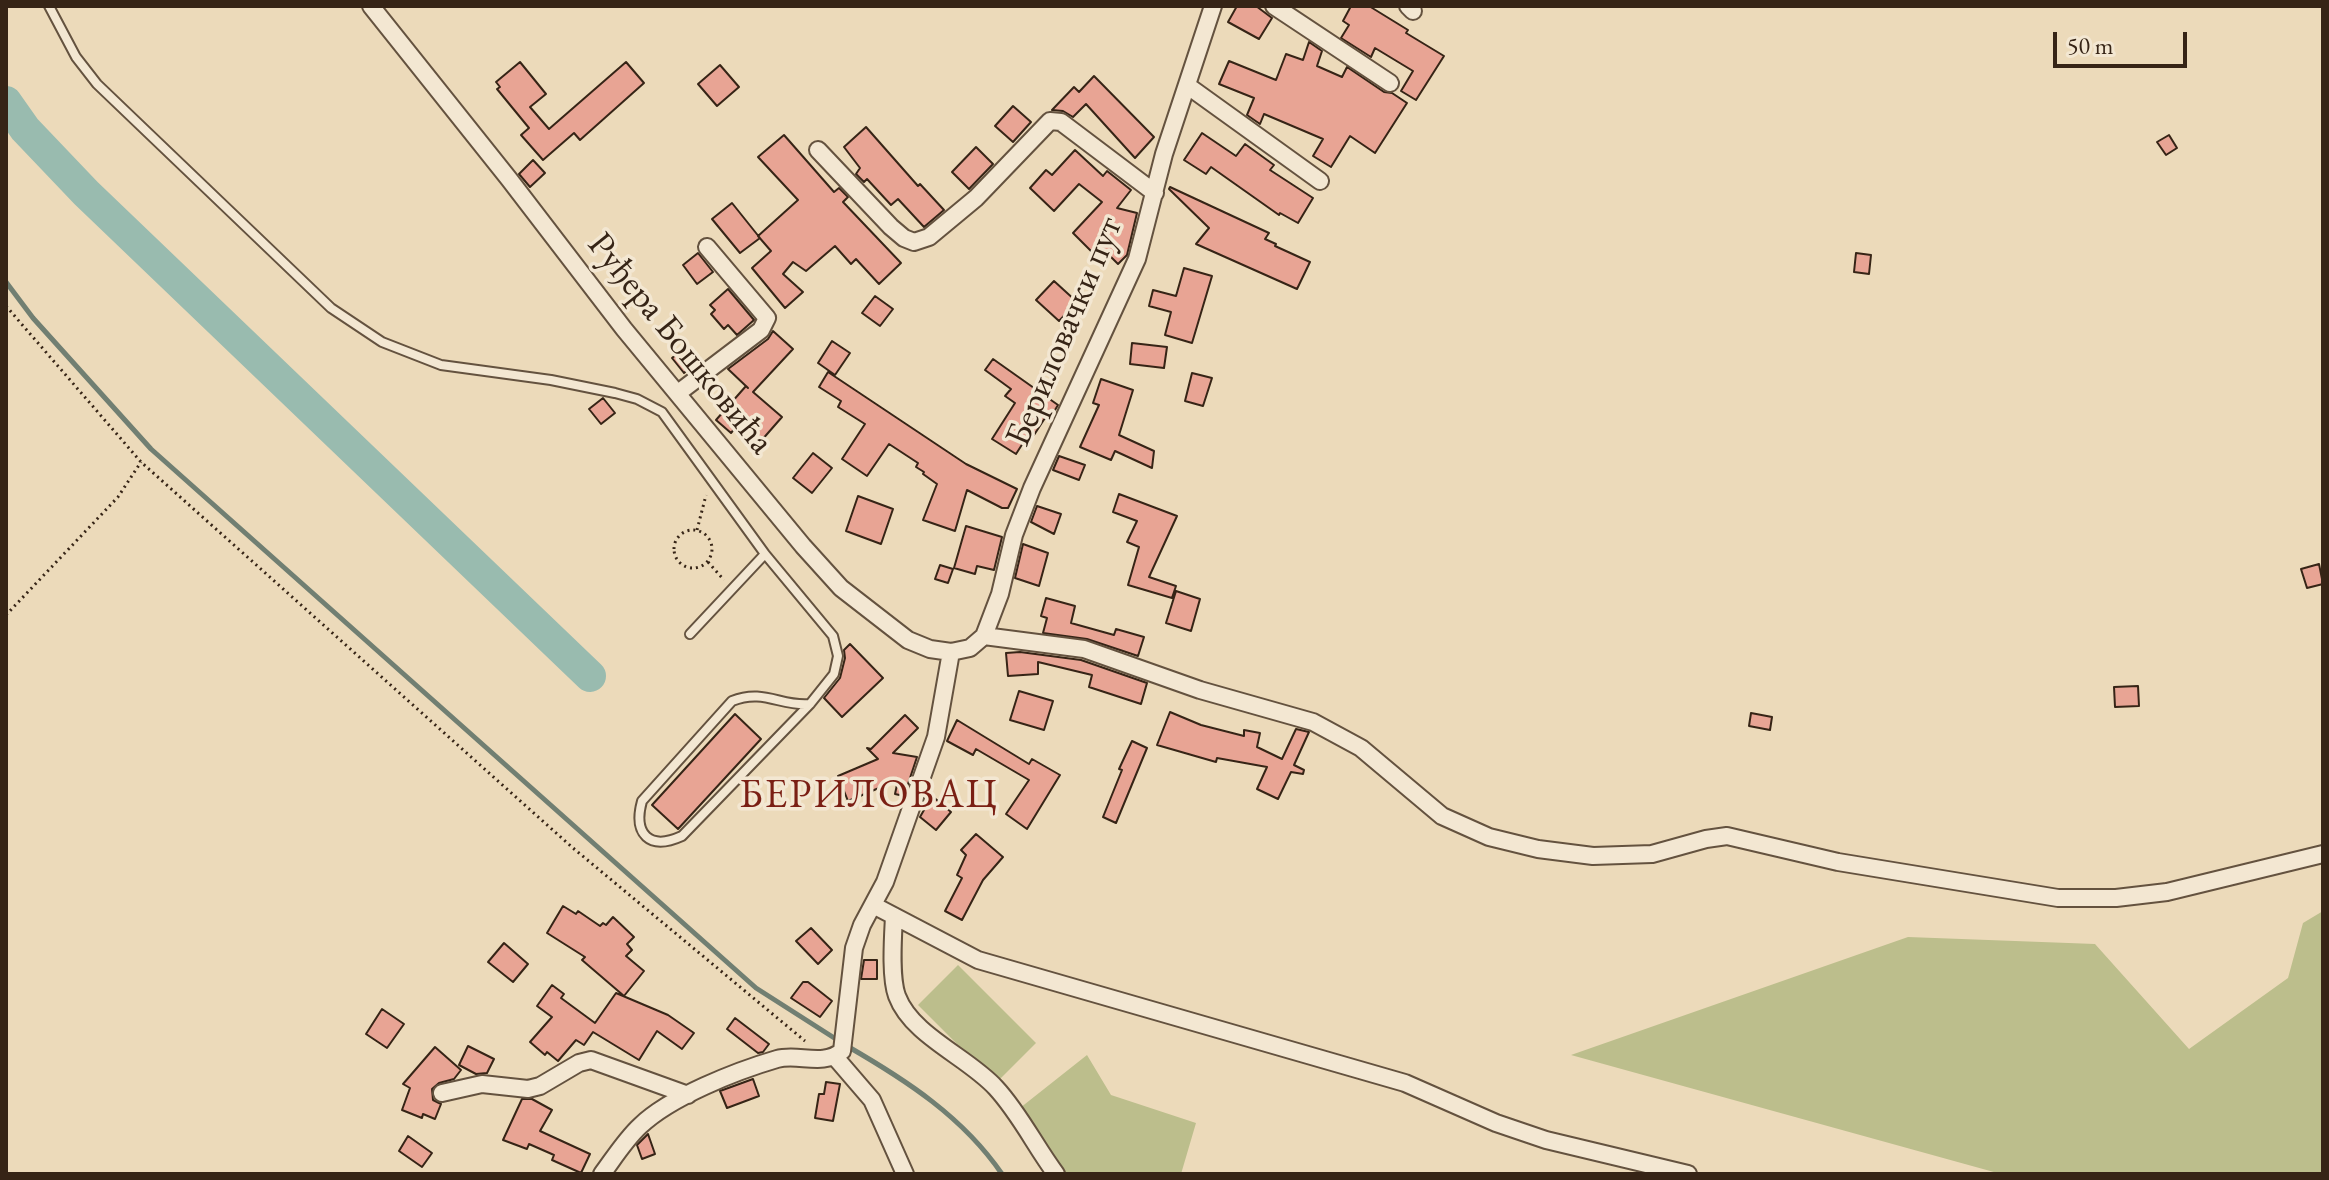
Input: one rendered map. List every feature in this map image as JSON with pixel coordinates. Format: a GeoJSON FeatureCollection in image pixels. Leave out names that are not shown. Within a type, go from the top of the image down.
{"type":"FeatureCollection","features":[{"type":"Feature","properties":{"kind":"street","name":"Руђера Бошковића"},"geometry":{"type":"LineString","coordinates":[[371,6],[624,329],[803,546],[841,588],[908,640],[930,649],[951,652]]}},
{"type":"Feature","properties":{"kind":"street","name":"Бериловачки пут"},"geometry":{"type":"LineString","coordinates":[[984,636],[1000,594],[1014,535],[1032,488],[1132,272],[1164,154],[1213,6]]}},
{"type":"Feature","properties":{"kind":"street"},"geometry":{"type":"LineString","coordinates":[[1274,6],[1390,83]]}},
{"type":"Feature","properties":{"kind":"street"},"geometry":{"type":"LineString","coordinates":[[1188,86],[1320,181]]}},
{"type":"Feature","properties":{"kind":"street"},"geometry":{"type":"LineString","coordinates":[[818,150],[891,227],[914,242],[929,237],[976,198],[1050,121],[1061,122],[1155,193]]}},
{"type":"Feature","properties":{"kind":"street"},"geometry":{"type":"LineString","coordinates":[[678,393],[761,330],[767,322],[767,318],[707,247]]}},
{"type":"Feature","properties":{"kind":"street"},"geometry":{"type":"LineString","coordinates":[[905,1174],[872,1100],[837,1050],[854,948],[885,882],[936,737],[951,652],[970,648],[984,636],[1084,649],[1200,690],[1313,722],[1361,748],[1442,816],[1489,837],[1538,849],[1593,856],[1652,854],[1727,836],[1838,862],[2058,898],[2116,898],[2167,892],[2323,854]]}},
{"type":"Feature","properties":{"kind":"street"},"geometry":{"type":"LineString","coordinates":[[873,905],[978,960],[1014,972],[1405,1083],[1496,1123],[1546,1140],[1688,1174]]}},
{"type":"Feature","properties":{"kind":"street"},"geometry":{"type":"LineString","coordinates":[[894,916],[892,953],[897,996],[919,1028],[994,1086],[1019,1116],[1056,1174]]}},
{"type":"Feature","properties":{"kind":"street"},"geometry":{"type":"LineString","coordinates":[[602,1174],[639,1126],[665,1106],[780,1058],[837,1050]]}},
{"type":"Feature","properties":{"kind":"street"},"geometry":{"type":"LineString","coordinates":[[442,1093],[482,1084],[528,1089],[591,1060],[688,1095]]}},
{"type":"Feature","properties":{"kind":"lane"},"geometry":{"type":"LineString","coordinates":[[49,6],[76,57],[97,84],[331,308],[382,342],[441,365],[551,380],[637,399],[662,412],[765,554],[833,636],[838,656],[834,674],[810,704],[682,836],[658,842],[647,838],[640,828],[638,816],[642,801],[732,701],[747,695],[765,696],[798,705],[810,704]]}},
{"type":"Feature","properties":{"kind":"lane"},"geometry":{"type":"LineString","coordinates":[[690,634],[765,554]]}},
{"type":"Feature","properties":{"kind":"path"},"geometry":{"type":"LineString","coordinates":[[6,306],[141,462],[573,848],[837,1050]]}},
{"type":"Feature","properties":{"kind":"path"},"geometry":{"type":"LineString","coordinates":[[6,615],[118,497],[141,462]]}},
{"type":"Feature","properties":{"kind":"path"},"geometry":{"type":"LineString","coordinates":[[697,530],[710,480]]}},
{"type":"Feature","properties":{"kind":"path"},"geometry":{"type":"LineString","coordinates":[[690,530],[697,530],[712,543],[712,556],[699,568],[687,568],[675,555],[674,549],[679,537],[690,530]]}},
{"type":"Feature","properties":{"kind":"path"},"geometry":{"type":"LineString","coordinates":[[708,562],[732,589]]}},
{"type":"Feature","properties":{"kind":"green space"},"geometry":{"type":"Polygon","coordinates":[[[2323,911],[2323,1174],[2001,1174],[1571,1055],[1908,937],[2095,944],[2189,1049],[2288,978],[2303,923],[2323,911]]]}},
{"type":"Feature","properties":{"kind":"green space"},"geometry":{"type":"Polygon","coordinates":[[[958,965],[1036,1043],[996,1083],[918,1005],[958,965]]]}},
{"type":"Feature","properties":{"kind":"green space"},"geometry":{"type":"Polygon","coordinates":[[[1087,1055],[1111,1095],[1196,1123],[1181,1174],[1064,1174],[1020,1108],[1087,1055]]]}},
{"type":"Feature","properties":{"kind":"building"},"geometry":{"type":"Polygon","coordinates":[[[1237,6],[1256,6],[1272,18],[1259,39],[1228,22],[1237,6]]]}},
{"type":"Feature","properties":{"kind":"building"},"geometry":{"type":"Polygon","coordinates":[[[1351,6],[1369,6],[1444,56],[1416,100],[1401,91],[1413,71],[1375,48],[1371,57],[1341,38],[1349,25],[1343,21],[1351,6]]]}},
{"type":"Feature","properties":{"kind":"building"},"geometry":{"type":"Polygon","coordinates":[[[1309,42],[1322,51],[1317,66],[1342,77],[1347,67],[1384,92],[1392,93],[1407,103],[1375,153],[1350,136],[1331,167],[1313,156],[1323,139],[1264,114],[1260,124],[1247,115],[1254,98],[1219,84],[1229,61],[1276,80],[1286,54],[1303,60],[1309,42]]]}},
{"type":"Feature","properties":{"kind":"building"},"geometry":{"type":"Polygon","coordinates":[[[520,62],[546,94],[530,107],[549,129],[626,62],[644,83],[580,140],[574,133],[543,160],[521,135],[529,128],[497,89],[500,87],[496,82],[520,62]]]}},
{"type":"Feature","properties":{"kind":"building"},"geometry":{"type":"Polygon","coordinates":[[[720,65],[739,87],[717,106],[698,84],[720,65]]]}},
{"type":"Feature","properties":{"kind":"building"},"geometry":{"type":"Polygon","coordinates":[[[1094,76],[1154,137],[1135,158],[1086,104],[1073,117],[1063,111],[1052,110],[1074,87],[1079,92],[1094,76]]]}},
{"type":"Feature","properties":{"kind":"building"},"geometry":{"type":"Polygon","coordinates":[[[1013,106],[1031,122],[1013,142],[995,126],[1013,106]]]}},
{"type":"Feature","properties":{"kind":"building"},"geometry":{"type":"Polygon","coordinates":[[[866,127],[918,186],[920,184],[944,210],[924,227],[898,199],[891,205],[867,179],[864,182],[856,174],[860,168],[844,147],[866,127]]]}},
{"type":"Feature","properties":{"kind":"building"},"geometry":{"type":"Polygon","coordinates":[[[1202,133],[1236,156],[1245,144],[1274,165],[1270,170],[1313,198],[1298,223],[1279,215],[1211,167],[1206,174],[1184,160],[1202,133]]]}},
{"type":"Feature","properties":{"kind":"building"},"geometry":{"type":"Polygon","coordinates":[[[784,135],[834,192],[839,188],[848,197],[843,202],[901,263],[879,284],[856,259],[851,264],[835,246],[806,271],[793,262],[783,274],[803,292],[785,308],[752,268],[771,251],[758,236],[798,200],[758,157],[784,135]]]}},
{"type":"Feature","properties":{"kind":"building"},"geometry":{"type":"Polygon","coordinates":[[[2169,135],[2177,148],[2166,155],[2157,142],[2169,135]]]}},
{"type":"Feature","properties":{"kind":"building"},"geometry":{"type":"Polygon","coordinates":[[[976,147],[993,164],[969,189],[952,172],[976,147]]]}},
{"type":"Feature","properties":{"kind":"building"},"geometry":{"type":"Polygon","coordinates":[[[1075,150],[1103,176],[1107,171],[1131,190],[1117,208],[1137,213],[1127,255],[1118,264],[1106,252],[1099,259],[1073,233],[1102,202],[1079,184],[1054,211],[1030,188],[1046,170],[1052,175],[1075,150]]]}},
{"type":"Feature","properties":{"kind":"building"},"geometry":{"type":"Polygon","coordinates":[[[533,160],[545,173],[530,187],[519,174],[533,160]]]}},
{"type":"Feature","properties":{"kind":"building"},"geometry":{"type":"Polygon","coordinates":[[[1170,187],[1269,233],[1265,239],[1310,262],[1297,289],[1196,244],[1209,228],[1170,187]]]}},
{"type":"Feature","properties":{"kind":"building"},"geometry":{"type":"Polygon","coordinates":[[[732,203],[760,238],[740,253],[712,219],[732,203]]]}},
{"type":"Feature","properties":{"kind":"building"},"geometry":{"type":"Polygon","coordinates":[[[698,253],[713,272],[697,284],[683,265],[698,253]]]}},
{"type":"Feature","properties":{"kind":"building"},"geometry":{"type":"Polygon","coordinates":[[[1856,253],[1871,255],[1869,274],[1854,272],[1856,253]]]}},
{"type":"Feature","properties":{"kind":"building"},"geometry":{"type":"Polygon","coordinates":[[[1184,268],[1212,276],[1192,343],[1165,335],[1171,312],[1149,306],[1153,290],[1176,296],[1184,268]]]}},
{"type":"Feature","properties":{"kind":"building"},"geometry":{"type":"Polygon","coordinates":[[[1054,281],[1077,302],[1059,321],[1036,300],[1054,281]]]}},
{"type":"Feature","properties":{"kind":"building"},"geometry":{"type":"Polygon","coordinates":[[[728,289],[754,320],[737,335],[728,325],[724,329],[711,314],[715,310],[710,305],[728,289]]]}},
{"type":"Feature","properties":{"kind":"building"},"geometry":{"type":"Polygon","coordinates":[[[875,296],[893,309],[880,326],[862,313],[875,296]]]}},
{"type":"Feature","properties":{"kind":"building"},"geometry":{"type":"Polygon","coordinates":[[[773,331],[793,349],[753,392],[782,417],[761,441],[740,422],[731,433],[716,420],[746,386],[728,369],[768,339],[773,331]]]}},
{"type":"Feature","properties":{"kind":"building"},"geometry":{"type":"Polygon","coordinates":[[[832,341],[850,353],[835,375],[818,363],[832,341]]]}},
{"type":"Feature","properties":{"kind":"building"},"geometry":{"type":"Polygon","coordinates":[[[1132,343],[1167,347],[1164,368],[1130,364],[1132,343]]]}},
{"type":"Feature","properties":{"kind":"building"},"geometry":{"type":"Polygon","coordinates":[[[683,349],[695,364],[684,373],[672,358],[683,349]]]}},
{"type":"Feature","properties":{"kind":"building"},"geometry":{"type":"Polygon","coordinates":[[[993,359],[1058,405],[1034,435],[1030,432],[1016,454],[992,439],[1015,403],[1005,396],[1011,389],[985,370],[993,359]]]}},
{"type":"Feature","properties":{"kind":"building"},"geometry":{"type":"Polygon","coordinates":[[[828,372],[966,464],[1017,489],[1008,508],[1002,508],[967,490],[955,531],[923,520],[937,484],[916,467],[918,463],[889,444],[867,476],[842,459],[865,424],[838,407],[841,401],[819,387],[828,372]]]}},
{"type":"Feature","properties":{"kind":"building"},"geometry":{"type":"Polygon","coordinates":[[[1192,373],[1212,378],[1203,406],[1185,401],[1192,373]]]}},
{"type":"Feature","properties":{"kind":"building"},"geometry":{"type":"Polygon","coordinates":[[[1101,379],[1133,390],[1119,435],[1154,451],[1152,468],[1115,451],[1111,460],[1080,447],[1099,405],[1093,403],[1101,379]]]}},
{"type":"Feature","properties":{"kind":"building"},"geometry":{"type":"Polygon","coordinates":[[[603,398],[615,413],[601,424],[589,409],[603,398]]]}},
{"type":"Feature","properties":{"kind":"building"},"geometry":{"type":"Polygon","coordinates":[[[813,453],[832,468],[812,493],[793,478],[813,453]]]}},
{"type":"Feature","properties":{"kind":"building"},"geometry":{"type":"Polygon","coordinates":[[[1059,456],[1085,465],[1079,480],[1053,470],[1059,456]]]}},
{"type":"Feature","properties":{"kind":"building"},"geometry":{"type":"Polygon","coordinates":[[[1119,494],[1177,516],[1149,577],[1176,586],[1172,598],[1128,585],[1139,547],[1127,542],[1137,521],[1113,512],[1119,494]]]}},
{"type":"Feature","properties":{"kind":"building"},"geometry":{"type":"Polygon","coordinates":[[[858,496],[893,509],[881,544],[846,531],[858,496]]]}},
{"type":"Feature","properties":{"kind":"building"},"geometry":{"type":"Polygon","coordinates":[[[1037,506],[1061,514],[1054,534],[1031,522],[1037,506]]]}},
{"type":"Feature","properties":{"kind":"building"},"geometry":{"type":"Polygon","coordinates":[[[966,526],[1002,537],[994,570],[977,566],[975,574],[954,568],[966,526]]]}},
{"type":"Feature","properties":{"kind":"building"},"geometry":{"type":"Polygon","coordinates":[[[1023,544],[1048,553],[1039,586],[1015,578],[1023,544]]]}},
{"type":"Feature","properties":{"kind":"building"},"geometry":{"type":"Polygon","coordinates":[[[2319,564],[2323,584],[2307,588],[2301,569],[2319,564]]]}},
{"type":"Feature","properties":{"kind":"building"},"geometry":{"type":"Polygon","coordinates":[[[940,565],[953,569],[948,583],[935,579],[940,565]]]}},
{"type":"Feature","properties":{"kind":"building"},"geometry":{"type":"Polygon","coordinates":[[[1176,591],[1200,599],[1191,631],[1166,623],[1176,591]]]}},
{"type":"Feature","properties":{"kind":"building"},"geometry":{"type":"Polygon","coordinates":[[[1046,598],[1075,606],[1071,623],[1114,635],[1116,629],[1144,637],[1138,656],[1087,639],[1043,633],[1047,618],[1041,616],[1046,598]]]}},
{"type":"Feature","properties":{"kind":"building"},"geometry":{"type":"Polygon","coordinates":[[[850,644],[883,678],[842,717],[824,698],[840,678],[844,650],[850,644]]]}},
{"type":"Feature","properties":{"kind":"building"},"geometry":{"type":"Polygon","coordinates":[[[1006,653],[1081,660],[1147,683],[1141,704],[1089,687],[1092,675],[1038,662],[1038,674],[1008,676],[1006,653]]]}},
{"type":"Feature","properties":{"kind":"building"},"geometry":{"type":"Polygon","coordinates":[[[2138,686],[2139,706],[2115,707],[2114,687],[2138,686]]]}},
{"type":"Feature","properties":{"kind":"building"},"geometry":{"type":"Polygon","coordinates":[[[1019,691],[1053,701],[1044,730],[1010,720],[1019,691]]]}},
{"type":"Feature","properties":{"kind":"building"},"geometry":{"type":"Polygon","coordinates":[[[1170,712],[1201,725],[1244,736],[1244,730],[1260,733],[1257,747],[1282,759],[1296,729],[1309,732],[1294,765],[1304,770],[1303,774],[1291,772],[1278,799],[1257,789],[1267,767],[1217,758],[1216,762],[1157,745],[1170,712]]]}},
{"type":"Feature","properties":{"kind":"building"},"geometry":{"type":"Polygon","coordinates":[[[1751,713],[1772,717],[1770,730],[1749,726],[1751,713]]]}},
{"type":"Feature","properties":{"kind":"building"},"geometry":{"type":"Polygon","coordinates":[[[735,714],[761,739],[678,829],[652,805],[735,714]]]}},
{"type":"Feature","properties":{"kind":"building"},"geometry":{"type":"Polygon","coordinates":[[[905,715],[918,728],[893,753],[917,757],[904,796],[895,794],[898,780],[848,801],[838,776],[878,759],[867,748],[871,749],[905,715]]]}},
{"type":"Feature","properties":{"kind":"building"},"geometry":{"type":"Polygon","coordinates":[[[957,720],[1029,764],[1032,759],[1060,775],[1027,829],[1006,814],[1029,780],[976,749],[973,755],[947,741],[957,720]]]}},
{"type":"Feature","properties":{"kind":"building"},"geometry":{"type":"Polygon","coordinates":[[[1132,741],[1147,748],[1116,823],[1103,817],[1132,741]]]}},
{"type":"Feature","properties":{"kind":"building"},"geometry":{"type":"Polygon","coordinates":[[[932,796],[951,812],[936,830],[920,817],[932,796]]]}},
{"type":"Feature","properties":{"kind":"building"},"geometry":{"type":"Polygon","coordinates":[[[976,834],[1003,857],[983,880],[962,920],[945,911],[962,878],[957,875],[966,855],[961,850],[976,834]]]}},
{"type":"Feature","properties":{"kind":"building"},"geometry":{"type":"Polygon","coordinates":[[[563,906],[576,914],[578,911],[600,926],[603,923],[606,925],[613,917],[634,937],[627,944],[632,950],[626,956],[644,971],[624,996],[582,960],[585,957],[547,933],[563,906]]]}},
{"type":"Feature","properties":{"kind":"building"},"geometry":{"type":"Polygon","coordinates":[[[811,928],[832,950],[818,964],[796,941],[811,928]]]}},
{"type":"Feature","properties":{"kind":"building"},"geometry":{"type":"Polygon","coordinates":[[[504,943],[528,964],[513,982],[488,962],[504,943]]]}},
{"type":"Feature","properties":{"kind":"building"},"geometry":{"type":"Polygon","coordinates":[[[864,960],[877,960],[877,979],[861,979],[864,960]]]}},
{"type":"Feature","properties":{"kind":"building"},"geometry":{"type":"Polygon","coordinates":[[[803,982],[808,982],[832,1001],[820,1017],[791,998],[803,982]]]}},
{"type":"Feature","properties":{"kind":"building"},"geometry":{"type":"Polygon","coordinates":[[[552,985],[564,994],[561,998],[595,1023],[616,993],[668,1015],[694,1033],[682,1049],[657,1031],[639,1060],[593,1032],[584,1045],[576,1040],[558,1061],[530,1042],[552,1017],[537,1006],[552,985]]]}},
{"type":"Feature","properties":{"kind":"building"},"geometry":{"type":"Polygon","coordinates":[[[382,1009],[404,1024],[387,1048],[366,1034],[382,1009]]]}},
{"type":"Feature","properties":{"kind":"building"},"geometry":{"type":"Polygon","coordinates":[[[735,1018],[769,1044],[763,1052],[758,1053],[727,1029],[735,1018]]]}},
{"type":"Feature","properties":{"kind":"building"},"geometry":{"type":"Polygon","coordinates":[[[468,1046],[494,1059],[487,1073],[476,1074],[459,1065],[468,1046]]]}},
{"type":"Feature","properties":{"kind":"building"},"geometry":{"type":"Polygon","coordinates":[[[435,1047],[461,1070],[454,1079],[439,1083],[432,1089],[433,1100],[441,1104],[435,1119],[423,1114],[422,1118],[402,1110],[410,1088],[403,1084],[435,1047]]]}},
{"type":"Feature","properties":{"kind":"building"},"geometry":{"type":"Polygon","coordinates":[[[753,1079],[759,1096],[727,1108],[720,1091],[753,1079]]]}},
{"type":"Feature","properties":{"kind":"building"},"geometry":{"type":"Polygon","coordinates":[[[826,1082],[840,1084],[833,1121],[815,1118],[819,1094],[824,1094],[826,1082]]]}},
{"type":"Feature","properties":{"kind":"building"},"geometry":{"type":"Polygon","coordinates":[[[522,1099],[532,1099],[552,1110],[540,1131],[590,1154],[581,1173],[552,1160],[554,1155],[529,1144],[527,1149],[503,1140],[522,1099]]]}},
{"type":"Feature","properties":{"kind":"building"},"geometry":{"type":"Polygon","coordinates":[[[648,1134],[655,1154],[642,1159],[637,1145],[648,1134]]]}},
{"type":"Feature","properties":{"kind":"building"},"geometry":{"type":"Polygon","coordinates":[[[408,1136],[432,1153],[422,1167],[399,1151],[408,1136]]]}},
{"type":"Feature","properties":{"kind":"waterway"},"geometry":{"type":"LineString","coordinates":[[6,102],[25,129],[86,193],[590,676]]}},
{"type":"Feature","properties":{"kind":"waterway"},"geometry":{"type":"LineString","coordinates":[[6,282],[33,318],[151,449],[756,988],[839,1041]]}},
{"type":"Feature","properties":{"kind":"waterway"},"geometry":{"type":"LineString","coordinates":[[847,1046],[932,1101],[970,1135],[1002,1174]]}},
{"type":"Feature","properties":{"kind":"district","name":"БЕРИЛОВАЦ"},"geometry":{"type":"Point","coordinates":[869,796]}}]}
